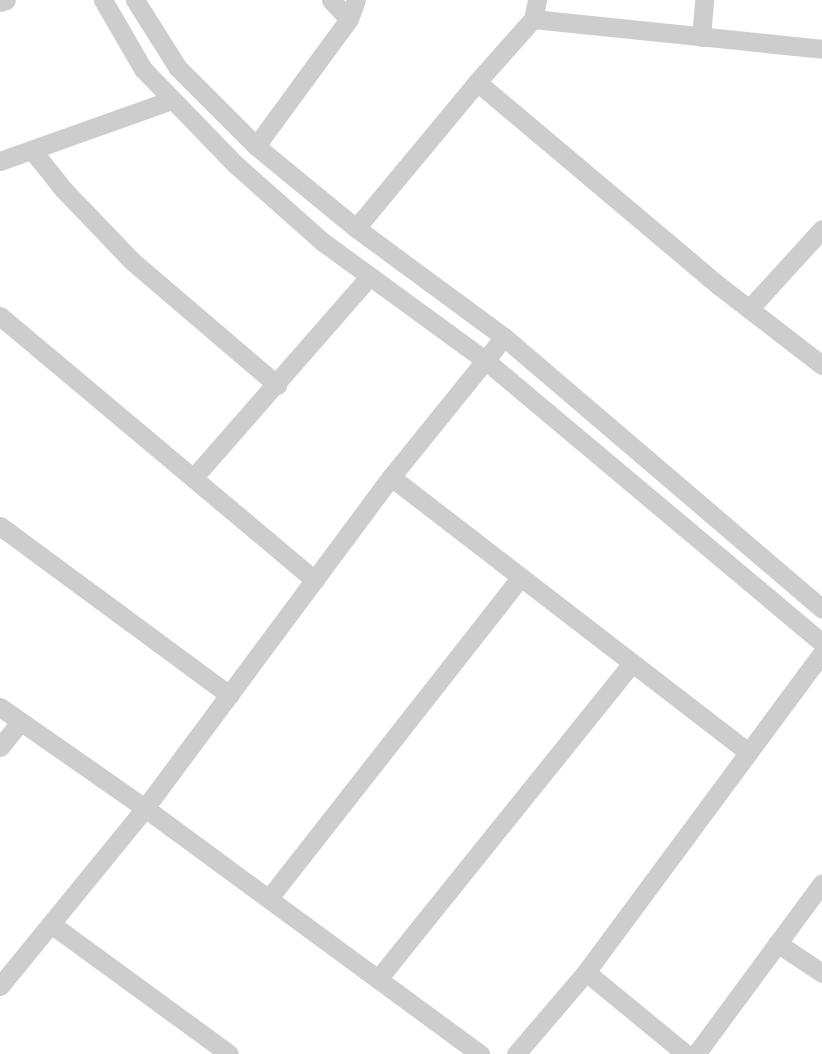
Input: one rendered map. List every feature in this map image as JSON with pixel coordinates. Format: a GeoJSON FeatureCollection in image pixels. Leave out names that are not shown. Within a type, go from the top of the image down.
{"type":"FeatureCollection","features":[{"type":"Feature","properties":{"kind":"street"},"geometry":{"type":"LineString","coordinates":[[0,2],[6,0]]}},
{"type":"Feature","properties":{"kind":"street"},"geometry":{"type":"LineString","coordinates":[[103,0],[143,69],[264,190],[323,242],[485,360],[822,643]]}},
{"type":"Feature","properties":{"kind":"street"},"geometry":{"type":"LineString","coordinates":[[135,0],[178,68],[256,146],[356,228],[505,337],[822,609]]}},
{"type":"Feature","properties":{"kind":"street"},"geometry":{"type":"LineString","coordinates":[[331,0],[349,19]]}},
{"type":"Feature","properties":{"kind":"street"},"geometry":{"type":"LineString","coordinates":[[256,146],[349,19],[356,0]]}},
{"type":"Feature","properties":{"kind":"street"},"geometry":{"type":"LineString","coordinates":[[701,37],[704,0]]}},
{"type":"Feature","properties":{"kind":"street"},"geometry":{"type":"LineString","coordinates":[[356,228],[535,9],[701,37],[822,49]]}},
{"type":"Feature","properties":{"kind":"street"},"geometry":{"type":"LineString","coordinates":[[477,82],[749,309],[822,365]]}},
{"type":"Feature","properties":{"kind":"street"},"geometry":{"type":"LineString","coordinates":[[0,161],[172,100]]}},
{"type":"Feature","properties":{"kind":"street"},"geometry":{"type":"LineString","coordinates":[[32,150],[63,188],[132,261],[277,385]]}},
{"type":"Feature","properties":{"kind":"street"},"geometry":{"type":"LineString","coordinates":[[749,309],[822,229]]}},
{"type":"Feature","properties":{"kind":"street"},"geometry":{"type":"LineString","coordinates":[[194,477],[370,276]]}},
{"type":"Feature","properties":{"kind":"street"},"geometry":{"type":"LineString","coordinates":[[0,316],[315,580]]}},
{"type":"Feature","properties":{"kind":"street"},"geometry":{"type":"LineString","coordinates":[[0,986],[145,807],[391,477],[505,337]]}},
{"type":"Feature","properties":{"kind":"street"},"geometry":{"type":"LineString","coordinates":[[391,477],[748,752]]}},
{"type":"Feature","properties":{"kind":"street"},"geometry":{"type":"LineString","coordinates":[[0,526],[229,695]]}},
{"type":"Feature","properties":{"kind":"street"},"geometry":{"type":"LineString","coordinates":[[269,898],[521,577]]}},
{"type":"Feature","properties":{"kind":"street"},"geometry":{"type":"LineString","coordinates":[[516,1054],[586,972],[822,653]]}},
{"type":"Feature","properties":{"kind":"street"},"geometry":{"type":"LineString","coordinates":[[379,979],[632,663]]}},
{"type":"Feature","properties":{"kind":"street"},"geometry":{"type":"LineString","coordinates":[[0,708],[145,807],[480,1054]]}},
{"type":"Feature","properties":{"kind":"street"},"geometry":{"type":"LineString","coordinates":[[0,747],[20,722]]}},
{"type":"Feature","properties":{"kind":"street"},"geometry":{"type":"LineString","coordinates":[[696,1054],[822,883]]}},
{"type":"Feature","properties":{"kind":"street"},"geometry":{"type":"LineString","coordinates":[[51,924],[229,1054]]}},
{"type":"Feature","properties":{"kind":"street"},"geometry":{"type":"LineString","coordinates":[[778,943],[822,974]]}},
{"type":"Feature","properties":{"kind":"street"},"geometry":{"type":"LineString","coordinates":[[586,972],[686,1054]]}}]}
